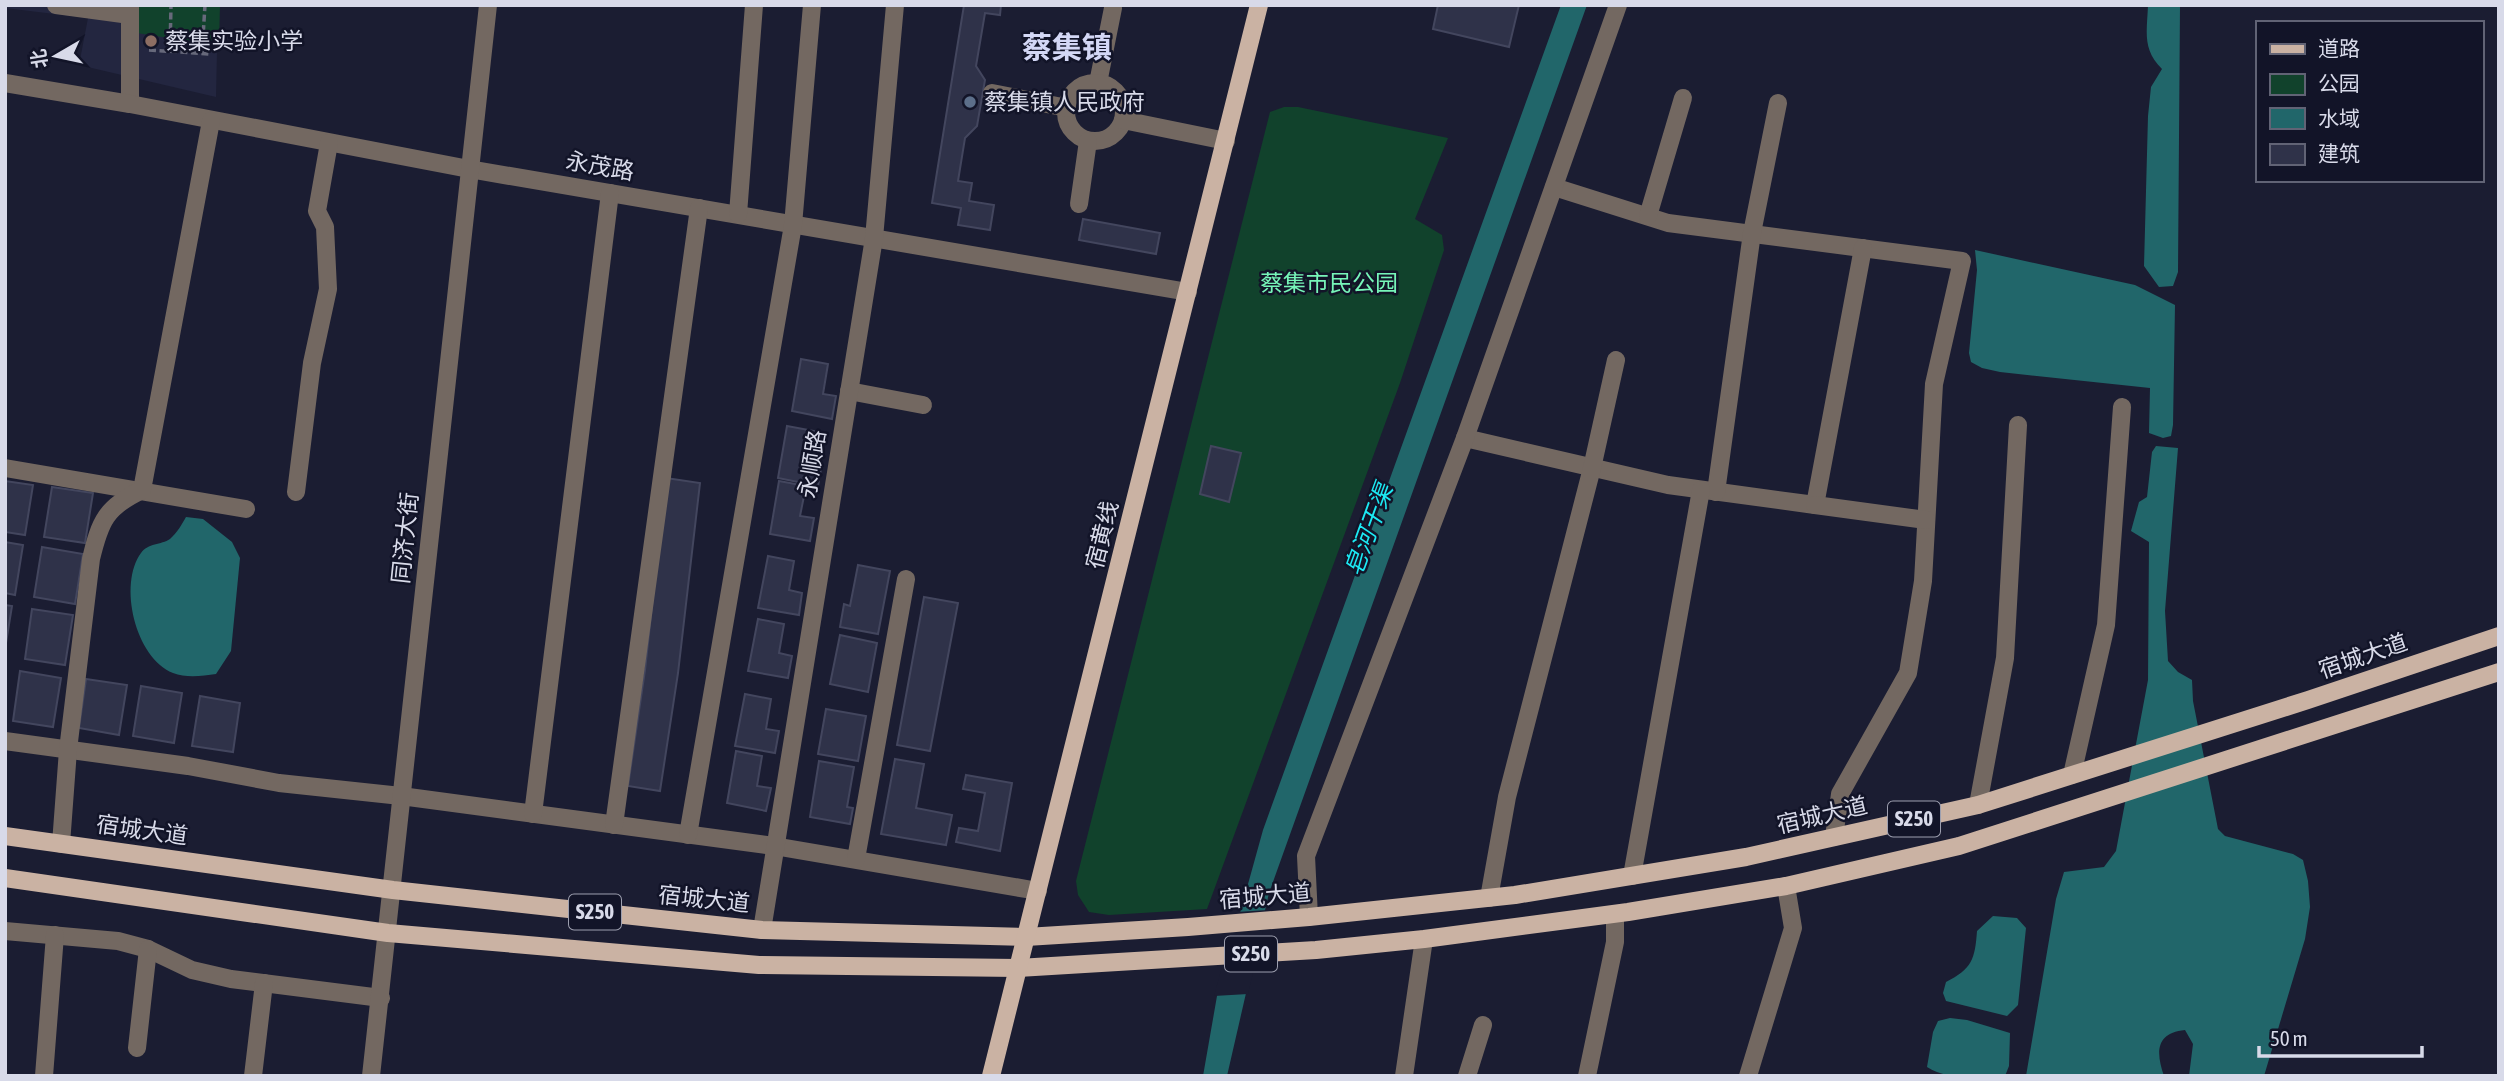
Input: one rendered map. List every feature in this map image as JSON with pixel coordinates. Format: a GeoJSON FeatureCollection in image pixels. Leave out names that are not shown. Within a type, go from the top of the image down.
{"type":"FeatureCollection","features":[{"type":"Feature","properties":{"kind":"main road","name":"宿黄线"},"geometry":{"type":"LineString","coordinates":[[991,1076],[1259,5]]}},
{"type":"Feature","properties":{"kind":"main road","name":"宿城大道"},"geometry":{"type":"LineString","coordinates":[[5,836],[393,890],[762,930],[1026,937],[1309,918],[1489,898],[1746,857],[1978,805],[2308,701],[2499,636]]}},
{"type":"Feature","properties":{"kind":"main road","name":"S250"},"geometry":{"type":"LineString","coordinates":[[5,878],[388,933],[760,965],[1018,968],[1316,950],[1615,914],[1786,886],[1959,846],[2499,672]]}},
{"type":"Feature","properties":{"kind":"street"},"geometry":{"type":"LineString","coordinates":[[56,5],[130,10],[130,104]]}},
{"type":"Feature","properties":{"kind":"street","name":"同济大街"},"geometry":{"type":"LineString","coordinates":[[371,1076],[488,5]]}},
{"type":"Feature","properties":{"kind":"street"},"geometry":{"type":"LineString","coordinates":[[738,214],[754,5]]}},
{"type":"Feature","properties":{"kind":"street"},"geometry":{"type":"LineString","coordinates":[[688,835],[793,225],[812,5]]}},
{"type":"Feature","properties":{"kind":"street","name":"永顺路"},"geometry":{"type":"LineString","coordinates":[[762,930],[874,238],[895,5]]}},
{"type":"Feature","properties":{"kind":"street"},"geometry":{"type":"LineString","coordinates":[[1309,918],[1306,856],[1465,438],[1618,5]]}},
{"type":"Feature","properties":{"kind":"street"},"geometry":{"type":"LineString","coordinates":[[1098,83],[1112,8]]}},
{"type":"Feature","properties":{"kind":"street","name":"永茂路"},"geometry":{"type":"LineString","coordinates":[[5,83],[470,169],[1188,292]]}},
{"type":"Feature","properties":{"kind":"street"},"geometry":{"type":"LineString","coordinates":[[1098,83],[1117,93],[1124,110],[1123,120],[1114,135],[1106,140],[1088,141],[1072,131],[1067,107],[1073,93],[1080,87],[1098,83]]}},
{"type":"Feature","properties":{"kind":"street"},"geometry":{"type":"LineString","coordinates":[[992,93],[1067,107]]}},
{"type":"Feature","properties":{"kind":"street"},"geometry":{"type":"LineString","coordinates":[[1648,216],[1683,98]]}},
{"type":"Feature","properties":{"kind":"street"},"geometry":{"type":"LineString","coordinates":[[1632,876],[1709,491],[1752,233],[1778,103]]}},
{"type":"Feature","properties":{"kind":"street"},"geometry":{"type":"LineString","coordinates":[[1123,120],[1226,141]]}},
{"type":"Feature","properties":{"kind":"street"},"geometry":{"type":"LineString","coordinates":[[142,490],[211,121]]}},
{"type":"Feature","properties":{"kind":"street"},"geometry":{"type":"LineString","coordinates":[[1079,204],[1088,141]]}},
{"type":"Feature","properties":{"kind":"street"},"geometry":{"type":"LineString","coordinates":[[296,492],[312,363],[328,289],[325,228],[317,211],[329,143]]}},
{"type":"Feature","properties":{"kind":"street"},"geometry":{"type":"LineString","coordinates":[[1554,187],[1668,223],[1962,261],[1934,384],[1923,580],[1908,673],[1840,794],[1834,837]]}},
{"type":"Feature","properties":{"kind":"street"},"geometry":{"type":"LineString","coordinates":[[533,814],[610,192]]}},
{"type":"Feature","properties":{"kind":"street"},"geometry":{"type":"LineString","coordinates":[[614,825],[699,208]]}},
{"type":"Feature","properties":{"kind":"street"},"geometry":{"type":"LineString","coordinates":[[1815,505],[1863,248]]}},
{"type":"Feature","properties":{"kind":"street"},"geometry":{"type":"LineString","coordinates":[[1489,898],[1507,797],[1592,468],[1616,360]]}},
{"type":"Feature","properties":{"kind":"street"},"geometry":{"type":"LineString","coordinates":[[849,391],[923,405]]}},
{"type":"Feature","properties":{"kind":"street"},"geometry":{"type":"LineString","coordinates":[[2072,775],[2106,625],[2122,407]]}},
{"type":"Feature","properties":{"kind":"street"},"geometry":{"type":"LineString","coordinates":[[1978,805],[2005,658],[2018,425]]}},
{"type":"Feature","properties":{"kind":"street"},"geometry":{"type":"LineString","coordinates":[[1465,438],[1668,485],[1926,520]]}},
{"type":"Feature","properties":{"kind":"street"},"geometry":{"type":"LineString","coordinates":[[5,468],[246,509]]}},
{"type":"Feature","properties":{"kind":"street"},"geometry":{"type":"LineString","coordinates":[[61,844],[68,750],[91,559],[106,517],[119,501],[142,490]]}},
{"type":"Feature","properties":{"kind":"street"},"geometry":{"type":"LineString","coordinates":[[856,859],[906,579]]}},
{"type":"Feature","properties":{"kind":"street"},"geometry":{"type":"LineString","coordinates":[[5,741],[188,766],[279,783],[401,796],[774,846],[1038,891]]}},
{"type":"Feature","properties":{"kind":"street"},"geometry":{"type":"LineString","coordinates":[[1748,1076],[1793,928],[1786,886]]}},
{"type":"Feature","properties":{"kind":"street"},"geometry":{"type":"LineString","coordinates":[[1587,1076],[1615,942],[1615,914]]}},
{"type":"Feature","properties":{"kind":"street"},"geometry":{"type":"LineString","coordinates":[[5,931],[118,941],[148,949],[192,970],[264,983],[381,998]]}},
{"type":"Feature","properties":{"kind":"street"},"geometry":{"type":"LineString","coordinates":[[44,1076],[55,935]]}},
{"type":"Feature","properties":{"kind":"street"},"geometry":{"type":"LineString","coordinates":[[1404,1076],[1424,939]]}},
{"type":"Feature","properties":{"kind":"street"},"geometry":{"type":"LineString","coordinates":[[137,1048],[148,949]]}},
{"type":"Feature","properties":{"kind":"street"},"geometry":{"type":"LineString","coordinates":[[253,1076],[264,983]]}},
{"type":"Feature","properties":{"kind":"street"},"geometry":{"type":"LineString","coordinates":[[1468,1076],[1483,1025]]}},
{"type":"Feature","properties":{"kind":"path"},"geometry":{"type":"LineString","coordinates":[[170,51],[171,5]]}},
{"type":"Feature","properties":{"kind":"path"},"geometry":{"type":"LineString","coordinates":[[202,53],[205,5]]}},
{"type":"Feature","properties":{"kind":"path"},"geometry":{"type":"LineString","coordinates":[[130,48],[209,54]]}},
{"type":"Feature","properties":{"kind":"shaded area","name":"蔡集实验小学"},"geometry":{"type":"Polygon","coordinates":[[[5,5],[218,5],[216,97],[79,65],[88,18],[5,8],[5,5]]]}},
{"type":"Feature","properties":{"kind":"green space"},"geometry":{"type":"Polygon","coordinates":[[[136,5],[220,5],[219,46],[137,33],[136,5]]]}},
{"type":"Feature","properties":{"kind":"green space","name":"蔡集市民公园"},"geometry":{"type":"Polygon","coordinates":[[[1284,107],[1298,107],[1448,138],[1415,219],[1442,235],[1444,250],[1400,383],[1207,909],[1109,915],[1089,912],[1078,895],[1076,881],[1270,112],[1284,107]]]}},
{"type":"Feature","properties":{"kind":"water"},"geometry":{"type":"Polygon","coordinates":[[[1561,5],[1587,5],[1269,893],[1227,1076],[1203,1076],[1217,996],[1263,830],[1561,5]]]}},
{"type":"Feature","properties":{"kind":"water"},"geometry":{"type":"Polygon","coordinates":[[[2148,5],[2180,5],[2178,272],[2173,286],[2159,287],[2144,266],[2148,116],[2151,87],[2162,69],[2149,47],[2148,5]]]}},
{"type":"Feature","properties":{"kind":"water"},"geometry":{"type":"Polygon","coordinates":[[[1975,250],[2135,285],[2175,305],[2171,436],[2163,438],[2149,433],[2150,388],[2000,372],[1971,362],[1969,353],[1977,270],[1975,250]]]}},
{"type":"Feature","properties":{"kind":"water"},"geometry":{"type":"Polygon","coordinates":[[[2156,446],[2178,448],[2165,611],[2168,661],[2178,672],[2192,680],[2193,701],[2218,829],[2225,836],[2293,854],[2303,860],[2310,907],[2305,939],[2264,1076],[2189,1076],[2193,1044],[2185,1030],[2168,1035],[2160,1046],[2164,1076],[2026,1076],[2056,899],[2064,872],[2104,867],[2116,851],[2148,680],[2149,542],[2131,531],[2139,502],[2147,497],[2152,452],[2156,446]]]}},
{"type":"Feature","properties":{"kind":"water"},"geometry":{"type":"Polygon","coordinates":[[[186,517],[203,519],[232,542],[240,558],[231,651],[216,674],[183,676],[160,665],[140,637],[134,619],[131,583],[134,566],[147,547],[170,539],[186,517]]]}},
{"type":"Feature","properties":{"kind":"water"},"geometry":{"type":"Polygon","coordinates":[[[1993,916],[2017,918],[2026,928],[2018,1005],[2007,1016],[1946,1001],[1943,993],[1946,982],[1967,968],[1975,949],[1977,931],[1993,916]]]}},
{"type":"Feature","properties":{"kind":"water"},"geometry":{"type":"Polygon","coordinates":[[[1950,1018],[1967,1020],[2010,1033],[2009,1066],[2005,1076],[1955,1076],[1927,1067],[1933,1032],[1938,1021],[1950,1018]]]}},
{"type":"Feature","properties":{"kind":"pier"},"geometry":{"type":"Polygon","coordinates":[[[1268,910],[1248,994],[1214,996],[1237,912],[1268,910]]]}},
{"type":"Feature","properties":{"kind":"building"},"geometry":{"type":"Polygon","coordinates":[[[964,5],[1001,5],[1000,15],[985,13],[976,66],[985,80],[977,126],[965,138],[958,181],[972,183],[969,201],[994,205],[990,230],[958,225],[961,208],[932,203],[964,5]]]}},
{"type":"Feature","properties":{"kind":"building"},"geometry":{"type":"Polygon","coordinates":[[[1438,5],[1519,5],[1509,47],[1433,29],[1438,5]]]}},
{"type":"Feature","properties":{"kind":"building"},"geometry":{"type":"Polygon","coordinates":[[[1083,219],[1160,233],[1156,254],[1079,240],[1083,219]]]}},
{"type":"Feature","properties":{"kind":"building"},"geometry":{"type":"Polygon","coordinates":[[[801,359],[828,364],[823,394],[836,396],[832,419],[792,411],[801,359]]]}},
{"type":"Feature","properties":{"kind":"building"},"geometry":{"type":"Polygon","coordinates":[[[787,426],[814,431],[808,461],[822,463],[818,486],[778,478],[787,426]]]}},
{"type":"Feature","properties":{"kind":"building"},"geometry":{"type":"Polygon","coordinates":[[[1211,446],[1241,453],[1229,502],[1200,494],[1211,446]]]}},
{"type":"Feature","properties":{"kind":"building"},"geometry":{"type":"Polygon","coordinates":[[[666,478],[700,483],[678,673],[660,791],[628,786],[645,670],[666,478]]]}},
{"type":"Feature","properties":{"kind":"building"},"geometry":{"type":"Polygon","coordinates":[[[5,481],[33,485],[25,535],[5,532],[5,481]]]}},
{"type":"Feature","properties":{"kind":"building"},"geometry":{"type":"Polygon","coordinates":[[[779,481],[806,486],[800,516],[814,518],[810,541],[770,534],[779,481]]]}},
{"type":"Feature","properties":{"kind":"building"},"geometry":{"type":"Polygon","coordinates":[[[52,487],[93,493],[85,543],[44,537],[52,487]]]}},
{"type":"Feature","properties":{"kind":"building"},"geometry":{"type":"Polygon","coordinates":[[[5,542],[23,545],[15,595],[5,593],[5,542]]]}},
{"type":"Feature","properties":{"kind":"building"},"geometry":{"type":"Polygon","coordinates":[[[42,547],[83,554],[75,604],[34,597],[42,547]]]}},
{"type":"Feature","properties":{"kind":"building"},"geometry":{"type":"Polygon","coordinates":[[[768,556],[794,561],[789,590],[802,593],[799,615],[758,608],[768,556]]]}},
{"type":"Feature","properties":{"kind":"building"},"geometry":{"type":"Polygon","coordinates":[[[858,565],[890,571],[878,634],[840,627],[844,604],[850,606],[858,565]]]}},
{"type":"Feature","properties":{"kind":"building"},"geometry":{"type":"Polygon","coordinates":[[[924,597],[958,603],[930,751],[897,745],[924,597]]]}},
{"type":"Feature","properties":{"kind":"building"},"geometry":{"type":"Polygon","coordinates":[[[5,605],[12,606],[5,649],[5,605]]]}},
{"type":"Feature","properties":{"kind":"building"},"geometry":{"type":"Polygon","coordinates":[[[32,609],[73,615],[65,665],[25,659],[32,609]]]}},
{"type":"Feature","properties":{"kind":"building"},"geometry":{"type":"Polygon","coordinates":[[[758,619],[784,624],[779,653],[792,656],[788,678],[748,671],[758,619]]]}},
{"type":"Feature","properties":{"kind":"building"},"geometry":{"type":"Polygon","coordinates":[[[840,635],[877,643],[868,692],[830,684],[840,635]]]}},
{"type":"Feature","properties":{"kind":"building"},"geometry":{"type":"Polygon","coordinates":[[[20,671],[61,678],[53,727],[13,721],[20,671]]]}},
{"type":"Feature","properties":{"kind":"building"},"geometry":{"type":"Polygon","coordinates":[[[86,679],[127,685],[119,735],[79,728],[86,679]]]}},
{"type":"Feature","properties":{"kind":"building"},"geometry":{"type":"Polygon","coordinates":[[[141,686],[182,693],[174,743],[133,736],[141,686]]]}},
{"type":"Feature","properties":{"kind":"building"},"geometry":{"type":"Polygon","coordinates":[[[745,694],[771,699],[766,729],[779,731],[775,753],[735,746],[745,694]]]}},
{"type":"Feature","properties":{"kind":"building"},"geometry":{"type":"Polygon","coordinates":[[[200,696],[240,703],[233,752],[192,746],[200,696]]]}},
{"type":"Feature","properties":{"kind":"building"},"geometry":{"type":"Polygon","coordinates":[[[826,709],[866,716],[858,761],[818,754],[826,709]]]}},
{"type":"Feature","properties":{"kind":"building"},"geometry":{"type":"Polygon","coordinates":[[[736,751],[762,756],[757,786],[771,788],[766,811],[727,803],[736,751]]]}},
{"type":"Feature","properties":{"kind":"building"},"geometry":{"type":"Polygon","coordinates":[[[895,759],[924,764],[916,808],[952,815],[946,845],[881,834],[895,759]]]}},
{"type":"Feature","properties":{"kind":"building"},"geometry":{"type":"Polygon","coordinates":[[[819,761],[854,767],[847,807],[853,808],[850,824],[810,817],[819,761]]]}},
{"type":"Feature","properties":{"kind":"building"},"geometry":{"type":"Polygon","coordinates":[[[966,775],[1012,783],[1000,851],[956,842],[959,828],[978,831],[985,793],[963,789],[966,775]]]}},
{"type":"Feature","properties":{"kind":"place","name":"蔡集实验小学"},"geometry":{"type":"Point","coordinates":[151,41]}},
{"type":"Feature","properties":{"kind":"place","name":"蔡集镇人民政府"},"geometry":{"type":"Point","coordinates":[970,102]}},
{"type":"Feature","properties":{"kind":"district","name":"蔡集镇"},"geometry":{"type":"Point","coordinates":[1067,48]}},
{"type":"Feature","properties":{"kind":"water label","name":"皂河干渠"},"geometry":{"type":"Point","coordinates":[1369,530]}}]}
